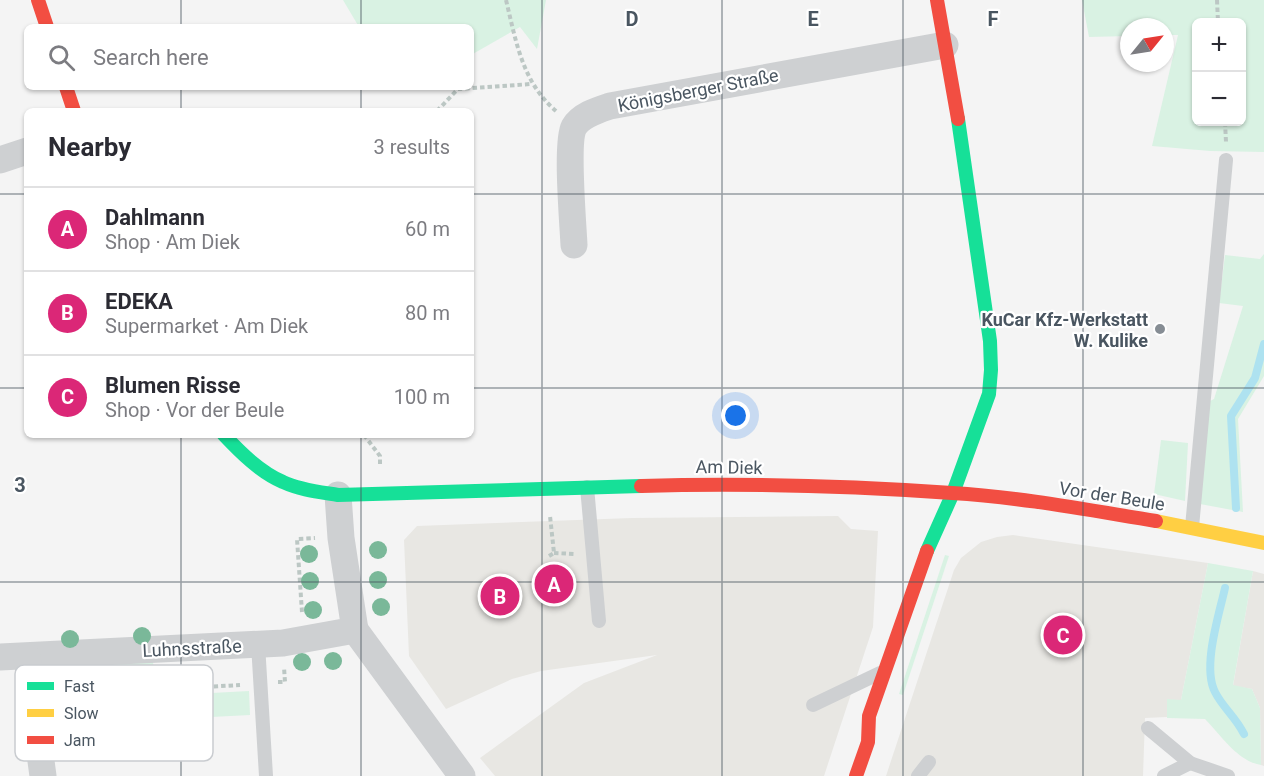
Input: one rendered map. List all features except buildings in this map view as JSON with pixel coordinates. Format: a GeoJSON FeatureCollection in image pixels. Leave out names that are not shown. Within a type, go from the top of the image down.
{"type":"FeatureCollection","features":[{"type":"Feature","properties":{"kind":"main road"},"geometry":{"type":"LineString","coordinates":[[38,0],[46,24]]}},
{"type":"Feature","properties":{"kind":"main road"},"geometry":{"type":"LineString","coordinates":[[857,775],[868,742],[869,716],[932,537],[953,493],[989,394],[992,370],[989,329],[960,130],[937,0]]}},
{"type":"Feature","properties":{"kind":"main road"},"geometry":{"type":"LineString","coordinates":[[67,90],[73,108]]}},
{"type":"Feature","properties":{"kind":"main road","name":"Am Diek"},"geometry":{"type":"LineString","coordinates":[[227,438],[244,456],[282,482],[311,491],[338,495],[711,484],[953,493]]}},
{"type":"Feature","properties":{"kind":"main road","name":"Vor der Beule"},"geometry":{"type":"LineString","coordinates":[[953,493],[1044,503],[1192,527],[1264,543]]}},
{"type":"Feature","properties":{"kind":"street","name":"Königsberger Straße"},"geometry":{"type":"LineString","coordinates":[[574,127],[590,113],[610,106],[945,45]]}},
{"type":"Feature","properties":{"kind":"street"},"geometry":{"type":"LineString","coordinates":[[574,127],[571,151],[574,245]]}},
{"type":"Feature","properties":{"kind":"street"},"geometry":{"type":"LineString","coordinates":[[0,160],[24,152]]}},
{"type":"Feature","properties":{"kind":"street"},"geometry":{"type":"LineString","coordinates":[[338,495],[340,538],[355,630],[457,769]]}},
{"type":"Feature","properties":{"kind":"street","name":"Luhnsstraße"},"geometry":{"type":"LineString","coordinates":[[0,657],[270,644],[355,630]]}},
{"type":"Feature","properties":{"kind":"street"},"geometry":{"type":"LineString","coordinates":[[27,657],[28,665]]}},
{"type":"Feature","properties":{"kind":"street"},"geometry":{"type":"LineString","coordinates":[[41,761],[43,776]]}},
{"type":"Feature","properties":{"kind":"lane"},"geometry":{"type":"LineString","coordinates":[[1192,527],[1226,160]]}},
{"type":"Feature","properties":{"kind":"lane"},"geometry":{"type":"LineString","coordinates":[[587,487],[599,621]]}},
{"type":"Feature","properties":{"kind":"lane"},"geometry":{"type":"LineString","coordinates":[[267,776],[261,683],[270,644]]}},
{"type":"Feature","properties":{"kind":"lane"},"geometry":{"type":"LineString","coordinates":[[813,705],[885,671]]}},
{"type":"Feature","properties":{"kind":"lane"},"geometry":{"type":"LineString","coordinates":[[1148,728],[1190,763],[1228,776]]}},
{"type":"Feature","properties":{"kind":"lane"},"geometry":{"type":"LineString","coordinates":[[918,776],[929,762]]}},
{"type":"Feature","properties":{"kind":"lane"},"geometry":{"type":"LineString","coordinates":[[1164,776],[1190,763]]}},
{"type":"Feature","properties":{"kind":"lane"},"geometry":{"type":"LineString","coordinates":[[857,775],[872,776]]}},
{"type":"Feature","properties":{"kind":"path"},"geometry":{"type":"LineString","coordinates":[[506,0],[521,59],[532,84],[548,104],[574,127]]}},
{"type":"Feature","properties":{"kind":"path"},"geometry":{"type":"LineString","coordinates":[[1217,0],[1218,18]]}},
{"type":"Feature","properties":{"kind":"path"},"geometry":{"type":"LineString","coordinates":[[474,88],[532,84]]}},
{"type":"Feature","properties":{"kind":"path"},"geometry":{"type":"LineString","coordinates":[[440,108],[457,90]]}},
{"type":"Feature","properties":{"kind":"path"},"geometry":{"type":"LineString","coordinates":[[549,556],[554,553],[550,516]]}},
{"type":"Feature","properties":{"kind":"path"},"geometry":{"type":"LineString","coordinates":[[270,644],[281,625],[295,620],[303,612],[297,538],[340,538]]}},
{"type":"Feature","properties":{"kind":"path"},"geometry":{"type":"LineString","coordinates":[[213,686],[285,682]]}},
{"type":"Feature","properties":{"kind":"shaded area"},"geometry":{"type":"Polygon","coordinates":[[[838,516],[851,529],[878,531],[873,627],[824,776],[495,776],[480,758],[584,683],[657,655],[541,671],[512,679],[446,709],[409,656],[404,540],[417,526],[632,518],[838,516]]]}},
{"type":"Feature","properties":{"kind":"shaded area"},"geometry":{"type":"Polygon","coordinates":[[[1013,535],[1208,563],[1181,700],[1167,717],[1145,718],[1143,776],[886,776],[954,570],[961,558],[981,542],[1013,535]]]}},
{"type":"Feature","properties":{"kind":"shaded area"},"geometry":{"type":"Polygon","coordinates":[[[1253,571],[1264,574],[1264,766],[1261,765],[1260,708],[1252,689],[1233,686],[1253,571]]]}},
{"type":"Feature","properties":{"kind":"green space"},"geometry":{"type":"Polygon","coordinates":[[[343,0],[546,0],[537,49],[520,27],[474,53],[474,24],[357,24],[343,0]]]}},
{"type":"Feature","properties":{"kind":"green space"},"geometry":{"type":"Polygon","coordinates":[[[1082,0],[1264,0],[1264,152],[1210,151],[1152,146],[1169,72],[1174,72],[1174,52],[1178,35],[1174,35],[1174,18],[1120,18],[1120,36],[1089,37],[1082,0]]]}},
{"type":"Feature","properties":{"kind":"green space"},"geometry":{"type":"Polygon","coordinates":[[[1264,254],[1264,376],[1238,419],[1243,512],[1200,504],[1204,404],[1214,399],[1243,306],[1219,303],[1225,255],[1260,259],[1264,254]]]}},
{"type":"Feature","properties":{"kind":"green space"},"geometry":{"type":"Polygon","coordinates":[[[1161,440],[1188,443],[1185,501],[1154,494],[1161,440]]]}},
{"type":"Feature","properties":{"kind":"green space"},"geometry":{"type":"Polygon","coordinates":[[[945,555],[949,556],[903,695],[899,694],[945,555]]]}},
{"type":"Feature","properties":{"kind":"green space"},"geometry":{"type":"Polygon","coordinates":[[[1208,563],[1253,571],[1233,685],[1252,689],[1260,708],[1261,765],[1252,763],[1237,753],[1205,719],[1167,718],[1167,699],[1181,700],[1208,563]]]}},
{"type":"Feature","properties":{"kind":"green space"},"geometry":{"type":"Polygon","coordinates":[[[153,661],[153,665],[85,665],[153,661]]]}},
{"type":"Feature","properties":{"kind":"green space"},"geometry":{"type":"Polygon","coordinates":[[[249,691],[250,715],[213,717],[213,693],[249,691]]]}},
{"type":"Feature","properties":{"kind":"waterway"},"geometry":{"type":"LineString","coordinates":[[1236,508],[1231,416],[1255,378],[1264,344]]}},
{"type":"Feature","properties":{"kind":"waterway"},"geometry":{"type":"LineString","coordinates":[[1225,588],[1213,641],[1211,681],[1218,698],[1244,734]]}},
{"type":"Feature","properties":{"kind":"traffic: fast"},"geometry":{"type":"LineString","coordinates":[[927,551],[953,493],[989,394],[991,370],[990,341],[958,119]]}},
{"type":"Feature","properties":{"kind":"traffic: fast"},"geometry":{"type":"LineString","coordinates":[[227,438],[251,462],[275,478],[296,487],[338,495],[641,486]]}},
{"type":"Feature","properties":{"kind":"traffic: slow"},"geometry":{"type":"LineString","coordinates":[[1156,521],[1264,543]]}},
{"type":"Feature","properties":{"kind":"traffic: jam"},"geometry":{"type":"LineString","coordinates":[[38,0],[46,24]]}},
{"type":"Feature","properties":{"kind":"traffic: jam"},"geometry":{"type":"LineString","coordinates":[[937,0],[958,119]]}},
{"type":"Feature","properties":{"kind":"traffic: jam"},"geometry":{"type":"LineString","coordinates":[[67,90],[73,108]]}},
{"type":"Feature","properties":{"kind":"traffic: jam"},"geometry":{"type":"LineString","coordinates":[[641,486],[796,486],[952,493],[1080,508],[1156,521]]}},
{"type":"Feature","properties":{"kind":"traffic: jam"},"geometry":{"type":"LineString","coordinates":[[856,776],[868,742],[869,716],[927,551]]}},
{"type":"Feature","properties":{"kind":"place","name":"KuCar Kfz-Werkstatt W. Kulike"},"geometry":{"type":"Point","coordinates":[1160,329]}},
{"type":"Feature","properties":{"kind":"place","name":"Dahlmann"},"geometry":{"type":"Point","coordinates":[554,584]}},
{"type":"Feature","properties":{"kind":"place","name":"EDEKA"},"geometry":{"type":"Point","coordinates":[500,596]}},
{"type":"Feature","properties":{"kind":"place","name":"Blumen Risse"},"geometry":{"type":"Point","coordinates":[1063,635]}}]}
